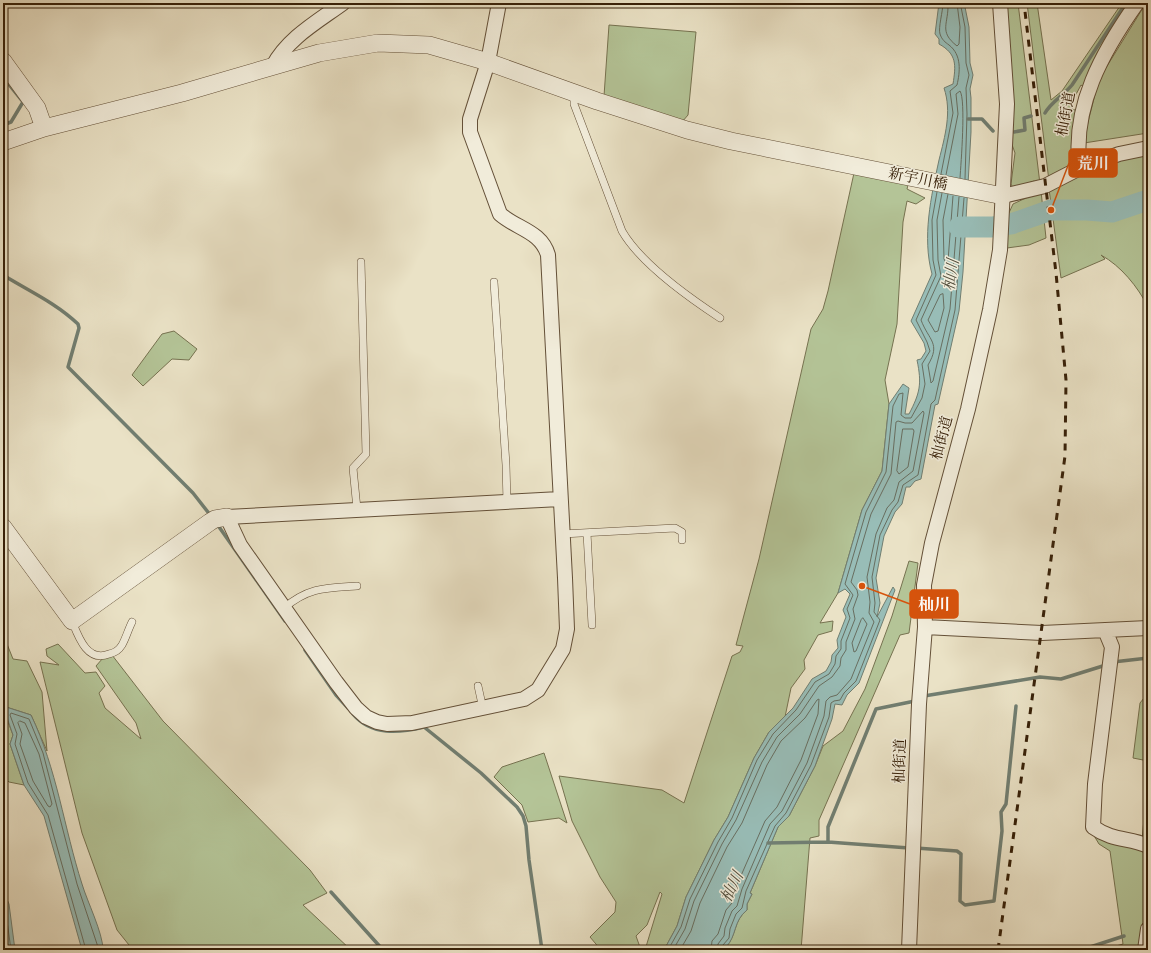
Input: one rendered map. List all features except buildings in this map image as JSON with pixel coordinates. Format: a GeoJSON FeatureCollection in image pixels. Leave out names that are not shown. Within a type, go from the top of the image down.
{"type":"FeatureCollection","features":[{"type":"Feature","properties":{"kind":"street"},"geometry":{"type":"LineString","coordinates":[[273,66],[288,43],[343,3]]}},
{"type":"Feature","properties":{"kind":"street"},"geometry":{"type":"LineString","coordinates":[[217,519],[240,545],[336,682],[356,708],[366,717],[377,722],[387,724],[412,723],[524,699],[538,690],[563,649],[567,629],[548,256],[543,242],[536,236],[508,221],[500,214],[470,132],[470,119],[488,62],[499,3]]}},
{"type":"Feature","properties":{"kind":"street","name":"杣街道"},"geometry":{"type":"LineString","coordinates":[[909,950],[925,578],[932,543],[969,402],[990,310],[1000,250],[1002,215],[996,195],[1007,104],[1000,3]]}},
{"type":"Feature","properties":{"kind":"street","name":"杣街道"},"geometry":{"type":"LineString","coordinates":[[1080,168],[1077,149],[1080,119],[1091,81],[1126,18],[1137,3]]}},
{"type":"Feature","properties":{"kind":"street","name":"新宇川橋"},"geometry":{"type":"LineString","coordinates":[[3,142],[44,128],[182,93],[319,53],[378,43],[429,45],[488,62],[574,93],[692,131],[731,141],[996,195]]}},
{"type":"Feature","properties":{"kind":"street"},"geometry":{"type":"LineString","coordinates":[[3,61],[37,108],[44,128]]}},
{"type":"Feature","properties":{"kind":"street"},"geometry":{"type":"LineString","coordinates":[[996,195],[1045,186],[1080,168],[1119,154],[1148,148]]}},
{"type":"Feature","properties":{"kind":"street"},"geometry":{"type":"LineString","coordinates":[[3,527],[72,620],[217,519],[357,509],[560,500]]}},
{"type":"Feature","properties":{"kind":"street"},"geometry":{"type":"LineString","coordinates":[[924,627],[1042,633],[1148,628]]}},
{"type":"Feature","properties":{"kind":"street"},"geometry":{"type":"LineString","coordinates":[[1105,630],[1112,647],[1095,784],[1093,827],[1114,838],[1148,846]]}},
{"type":"Feature","properties":{"kind":"street"},"geometry":{"type":"LineString","coordinates":[[1145,950],[1148,929]]}},
{"type":"Feature","properties":{"kind":"lane"},"geometry":{"type":"LineString","coordinates":[[574,93],[574,104],[585,134],[622,231],[630,245],[674,284],[720,318]]}},
{"type":"Feature","properties":{"kind":"lane"},"geometry":{"type":"LineString","coordinates":[[357,509],[353,468],[366,454],[361,262]]}},
{"type":"Feature","properties":{"kind":"lane"},"geometry":{"type":"LineString","coordinates":[[494,282],[507,502]]}},
{"type":"Feature","properties":{"kind":"lane"},"geometry":{"type":"LineString","coordinates":[[562,534],[675,528],[682,532],[682,540]]}},
{"type":"Feature","properties":{"kind":"lane"},"geometry":{"type":"LineString","coordinates":[[586,533],[592,625]]}},
{"type":"Feature","properties":{"kind":"lane"},"geometry":{"type":"LineString","coordinates":[[284,608],[297,596],[321,588],[357,586]]}},
{"type":"Feature","properties":{"kind":"lane"},"geometry":{"type":"LineString","coordinates":[[72,620],[81,642],[89,652],[99,656],[114,652],[121,647],[132,622]]}},
{"type":"Feature","properties":{"kind":"lane"},"geometry":{"type":"LineString","coordinates":[[478,686],[483,709]]}},
{"type":"Feature","properties":{"kind":"green space"},"geometry":{"type":"Polygon","coordinates":[[[1005,3],[1018,3],[1040,184],[1034,181],[1013,188],[1011,184],[1015,153],[1010,139],[1005,3]]]}},
{"type":"Feature","properties":{"kind":"green space"},"geometry":{"type":"Polygon","coordinates":[[[1027,3],[1037,3],[1051,100],[1062,91],[1122,3],[1132,3],[1085,88],[1081,85],[1073,100],[1072,109],[1078,111],[1070,165],[1049,181],[1027,3]]]}},
{"type":"Feature","properties":{"kind":"green space"},"geometry":{"type":"Polygon","coordinates":[[[1146,3],[1148,3],[1148,133],[1084,143],[1099,79],[1146,3]]]}},
{"type":"Feature","properties":{"kind":"green space"},"geometry":{"type":"Polygon","coordinates":[[[609,25],[696,32],[688,115],[682,122],[604,96],[609,25]]]}},
{"type":"Feature","properties":{"kind":"green space"},"geometry":{"type":"Polygon","coordinates":[[[1123,151],[1148,156],[1148,307],[1139,292],[1122,271],[1101,255],[1105,259],[1061,278],[1049,189],[1123,151]]]}},
{"type":"Feature","properties":{"kind":"green space"},"geometry":{"type":"Polygon","coordinates":[[[854,173],[908,185],[907,189],[925,198],[916,204],[907,201],[903,222],[897,324],[885,380],[889,404],[882,471],[862,510],[838,593],[820,623],[833,621],[832,631],[818,635],[804,660],[805,669],[791,688],[785,717],[769,732],[754,758],[728,817],[714,840],[686,897],[677,926],[664,950],[645,950],[662,894],[660,892],[647,925],[636,936],[641,950],[601,950],[590,937],[615,912],[616,902],[600,877],[572,821],[559,776],[662,790],[684,803],[732,656],[740,652],[743,646],[736,645],[759,559],[811,329],[823,309],[828,291],[854,173]]]}},
{"type":"Feature","properties":{"kind":"green space"},"geometry":{"type":"Polygon","coordinates":[[[1041,191],[1046,238],[1029,245],[1007,248],[1008,215],[1013,204],[1041,191]]]}},
{"type":"Feature","properties":{"kind":"green space"},"geometry":{"type":"Polygon","coordinates":[[[174,331],[197,349],[189,360],[172,359],[143,386],[132,375],[162,334],[174,331]]]}},
{"type":"Feature","properties":{"kind":"green space"},"geometry":{"type":"Polygon","coordinates":[[[909,561],[918,563],[909,633],[900,635],[819,820],[819,836],[810,838],[801,950],[726,950],[739,919],[747,910],[747,904],[752,894],[750,893],[778,827],[789,816],[815,766],[823,746],[843,731],[865,689],[892,616],[909,561]]]}},
{"type":"Feature","properties":{"kind":"green space"},"geometry":{"type":"Polygon","coordinates":[[[3,634],[13,659],[27,661],[42,692],[47,751],[31,715],[3,706],[3,634]]]}},
{"type":"Feature","properties":{"kind":"green space"},"geometry":{"type":"Polygon","coordinates":[[[58,644],[85,673],[96,672],[105,686],[99,693],[105,708],[141,739],[136,723],[96,666],[103,658],[112,655],[163,721],[310,870],[327,893],[303,905],[351,950],[133,950],[117,930],[82,833],[40,662],[59,665],[47,656],[46,649],[58,644]]]}},
{"type":"Feature","properties":{"kind":"green space"},"geometry":{"type":"Polygon","coordinates":[[[1148,693],[1148,761],[1133,758],[1140,703],[1148,693]]]}},
{"type":"Feature","properties":{"kind":"green space"},"geometry":{"type":"Polygon","coordinates":[[[3,709],[13,735],[10,744],[24,785],[9,782],[3,776],[3,709]]]}},
{"type":"Feature","properties":{"kind":"green space"},"geometry":{"type":"Polygon","coordinates":[[[544,753],[567,823],[559,818],[528,822],[522,805],[494,777],[502,767],[544,753]]]}},
{"type":"Feature","properties":{"kind":"green space"},"geometry":{"type":"Polygon","coordinates":[[[1148,776],[1148,950],[1102,950],[1123,944],[1110,851],[1099,844],[1093,834],[1142,840],[1148,776]]]}},
{"type":"Feature","properties":{"kind":"water"},"geometry":{"type":"Polygon","coordinates":[[[939,3],[969,3],[965,7],[969,27],[970,63],[973,75],[970,89],[971,132],[963,272],[959,311],[938,404],[935,405],[921,479],[915,481],[910,487],[906,487],[902,504],[895,512],[884,536],[876,578],[880,603],[877,617],[893,587],[895,590],[859,683],[847,695],[842,705],[835,704],[832,719],[815,766],[789,816],[778,827],[750,893],[752,894],[747,904],[747,910],[739,919],[726,950],[664,950],[677,926],[686,897],[714,840],[728,817],[754,758],[769,732],[793,708],[812,679],[826,671],[831,662],[832,655],[838,648],[837,640],[846,617],[843,610],[850,594],[845,589],[838,593],[862,510],[882,471],[889,404],[903,384],[909,388],[905,414],[909,414],[918,394],[920,382],[917,360],[921,359],[926,351],[924,343],[911,321],[932,274],[928,246],[929,217],[933,188],[947,124],[948,115],[944,88],[953,84],[955,71],[952,56],[939,44],[939,39],[935,34],[939,3]]]}},
{"type":"Feature","properties":{"kind":"water"},"geometry":{"type":"Polygon","coordinates":[[[3,706],[31,715],[40,735],[54,777],[76,863],[100,935],[103,950],[82,950],[44,816],[24,785],[10,744],[13,735],[3,706]]]}},
{"type":"Feature","properties":{"kind":"water"},"geometry":{"type":"Polygon","coordinates":[[[3,890],[9,904],[15,950],[3,950],[3,890]]]}},
{"type":"Feature","properties":{"kind":"waterway"},"geometry":{"type":"LineString","coordinates":[[1045,113],[1051,105],[1072,85],[1126,3]]}},
{"type":"Feature","properties":{"kind":"waterway"},"geometry":{"type":"LineString","coordinates":[[3,77],[23,102],[11,122],[3,125]]}},
{"type":"Feature","properties":{"kind":"waterway"},"geometry":{"type":"LineString","coordinates":[[1014,132],[1025,130],[1024,118],[1031,116]]}},
{"type":"Feature","properties":{"kind":"waterway"},"geometry":{"type":"LineString","coordinates":[[968,119],[982,119],[993,131]]}},
{"type":"Feature","properties":{"kind":"waterway"},"geometry":{"type":"LineString","coordinates":[[959,227],[992,227],[1011,224],[1051,210],[1112,212],[1148,200]]}},
{"type":"Feature","properties":{"kind":"waterway"},"geometry":{"type":"LineString","coordinates":[[3,275],[51,303],[78,324],[79,328],[68,367],[193,493],[211,516]]}},
{"type":"Feature","properties":{"kind":"waterway"},"geometry":{"type":"LineString","coordinates":[[217,524],[285,621]]}},
{"type":"Feature","properties":{"kind":"waterway"},"geometry":{"type":"LineString","coordinates":[[305,650],[336,695],[348,708]]}},
{"type":"Feature","properties":{"kind":"waterway"},"geometry":{"type":"LineString","coordinates":[[1113,662],[1148,658]]}},
{"type":"Feature","properties":{"kind":"waterway"},"geometry":{"type":"LineString","coordinates":[[924,696],[1040,677],[1061,679],[1106,665]]}},
{"type":"Feature","properties":{"kind":"waterway"},"geometry":{"type":"LineString","coordinates":[[828,842],[828,827],[876,709],[915,701]]}},
{"type":"Feature","properties":{"kind":"waterway"},"geometry":{"type":"LineString","coordinates":[[916,848],[957,851],[961,854],[960,901],[965,905],[994,901],[1002,831],[1001,812],[1006,804],[1016,706]]}},
{"type":"Feature","properties":{"kind":"waterway"},"geometry":{"type":"LineString","coordinates":[[353,714],[360,721],[369,726],[386,731],[405,731],[424,727],[481,773],[517,807],[523,816],[526,826],[529,860],[542,950]]}},
{"type":"Feature","properties":{"kind":"waterway"},"geometry":{"type":"LineString","coordinates":[[768,843],[828,842],[909,848]]}},
{"type":"Feature","properties":{"kind":"waterway"},"geometry":{"type":"LineString","coordinates":[[331,892],[383,950]]}},
{"type":"Feature","properties":{"kind":"waterway"},"geometry":{"type":"LineString","coordinates":[[1081,950],[1124,936]]}},
{"type":"Feature","properties":{"kind":"railway"},"geometry":{"type":"LineString","coordinates":[[998,950],[1065,456],[1066,380],[1056,273],[1024,3]]}},
{"type":"Feature","properties":{"kind":"place","name":"荒川"},"geometry":{"type":"Point","coordinates":[1051,210]}},
{"type":"Feature","properties":{"kind":"place","name":"杣川"},"geometry":{"type":"Point","coordinates":[862,586]}}]}
